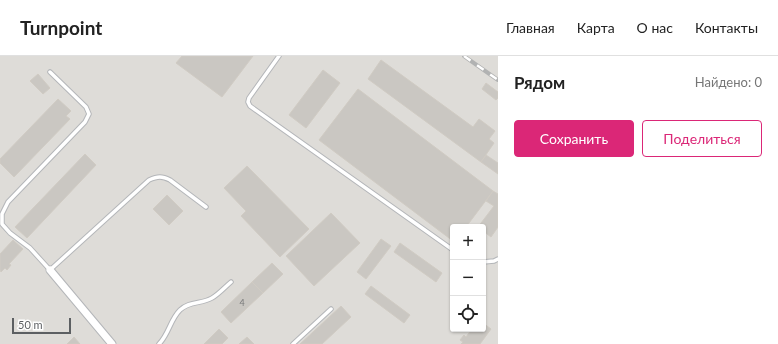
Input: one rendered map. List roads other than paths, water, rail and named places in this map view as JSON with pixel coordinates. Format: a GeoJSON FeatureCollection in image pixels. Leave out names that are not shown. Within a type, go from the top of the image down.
{"type":"FeatureCollection","features":[{"type":"Feature","properties":{"kind":"street"},"geometry":{"type":"LineString","coordinates":[[50,270],[112,344]]}},
{"type":"Feature","properties":{"kind":"lane"},"geometry":{"type":"LineString","coordinates":[[279,56],[249,98],[248,102],[250,106],[450,248]]}},
{"type":"Feature","properties":{"kind":"lane"},"geometry":{"type":"LineString","coordinates":[[50,72],[86,107],[89,114],[85,122],[8,202],[2,214],[1,222],[10,233],[30,248],[50,270],[149,180],[157,176],[170,180],[206,207]]}},
{"type":"Feature","properties":{"kind":"lane"},"geometry":{"type":"LineString","coordinates":[[486,262],[498,259]]}},
{"type":"Feature","properties":{"kind":"lane"},"geometry":{"type":"LineString","coordinates":[[159,344],[168,330],[173,318],[181,308],[212,298],[231,282]]}},
{"type":"Feature","properties":{"kind":"lane"},"geometry":{"type":"LineString","coordinates":[[293,344],[330,309]]}},
{"type":"Feature","properties":{"kind":"railway"},"geometry":{"type":"LineString","coordinates":[[464,56],[498,80]]}}]}
